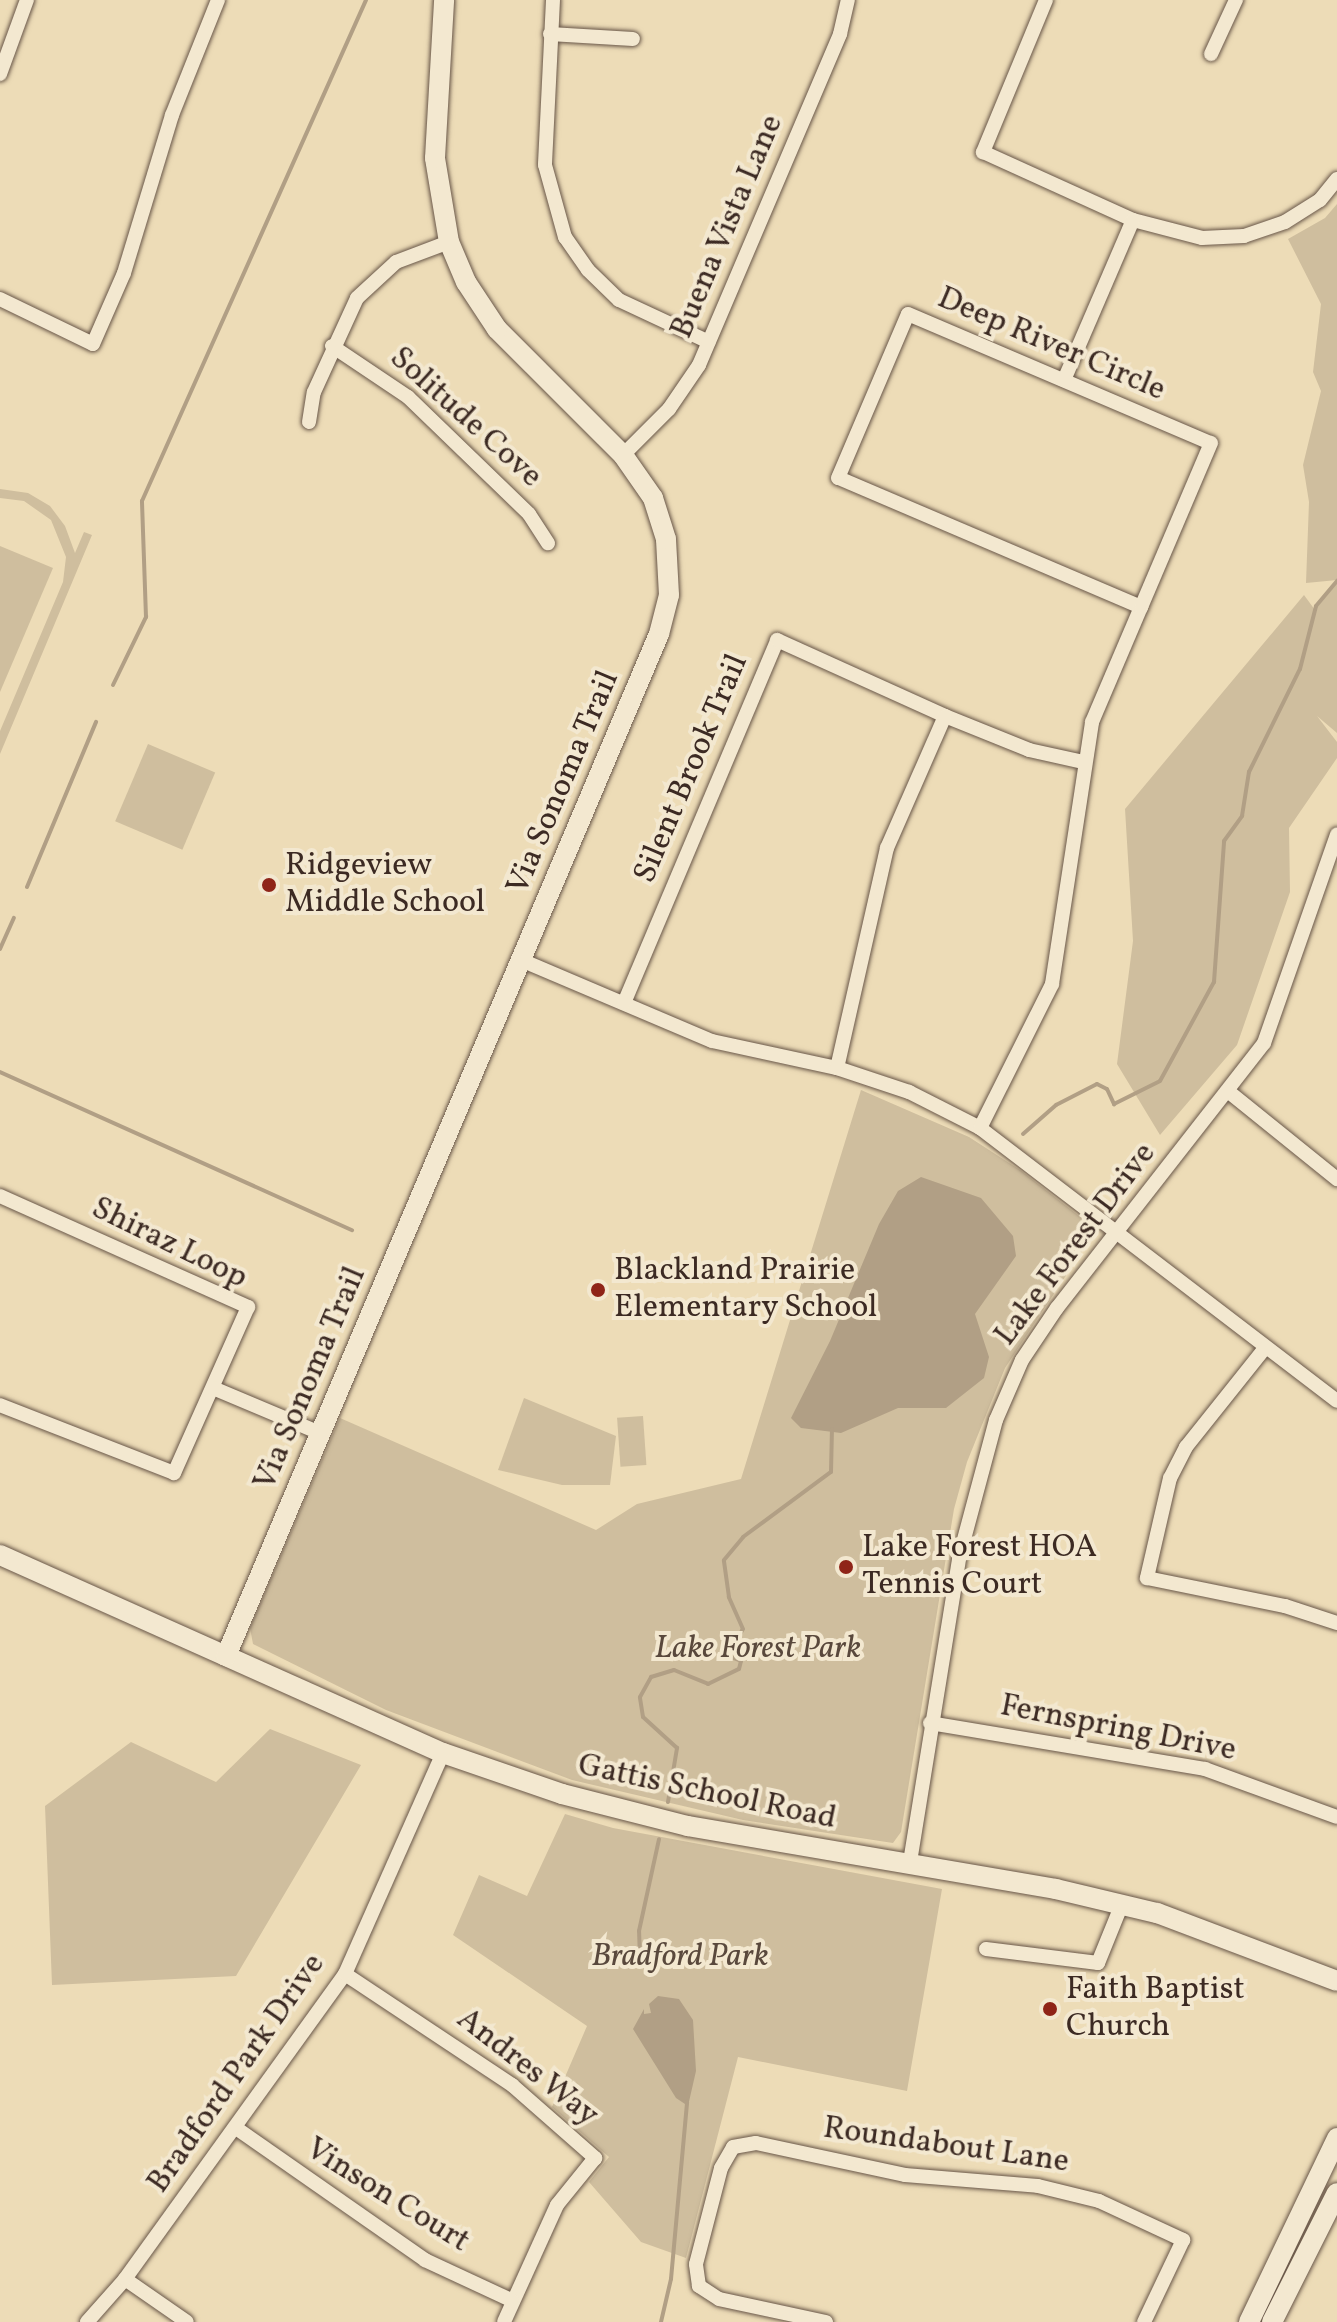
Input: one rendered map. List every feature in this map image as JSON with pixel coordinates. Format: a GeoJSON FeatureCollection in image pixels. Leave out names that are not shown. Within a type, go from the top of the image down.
{"type":"FeatureCollection","features":[{"type":"Feature","properties":{"kind":"street"},"geometry":{"type":"LineString","coordinates":[[0,74],[27,0]]}},
{"type":"Feature","properties":{"kind":"street"},"geometry":{"type":"LineString","coordinates":[[0,299],[93,344],[124,273],[172,115],[218,0]]}},
{"type":"Feature","properties":{"kind":"street","name":"Via Sonoma Trail"},"geometry":{"type":"LineString","coordinates":[[226,1656],[665,614],[669,559],[663,525],[653,498],[623,455],[497,329],[466,282],[449,242],[435,158],[444,0]]}},
{"type":"Feature","properties":{"kind":"street"},"geometry":{"type":"LineString","coordinates":[[553,0],[545,165],[565,237],[588,270],[619,300],[709,342]]}},
{"type":"Feature","properties":{"kind":"street","name":"Buena Vista Lane"},"geometry":{"type":"LineString","coordinates":[[623,455],[683,391],[709,342],[840,34],[848,0]]}},
{"type":"Feature","properties":{"kind":"street"},"geometry":{"type":"LineString","coordinates":[[1046,0],[983,152],[1133,220],[1192,236],[1244,236],[1306,210],[1337,179]]}},
{"type":"Feature","properties":{"kind":"street"},"geometry":{"type":"LineString","coordinates":[[1211,54],[1236,0]]}},
{"type":"Feature","properties":{"kind":"street"},"geometry":{"type":"LineString","coordinates":[[550,34],[633,39]]}},
{"type":"Feature","properties":{"kind":"street"},"geometry":{"type":"LineString","coordinates":[[1064,380],[1133,220]]}},
{"type":"Feature","properties":{"kind":"street"},"geometry":{"type":"LineString","coordinates":[[309,422],[311,399],[332,346],[357,298],[379,273],[449,242]]}},
{"type":"Feature","properties":{"kind":"street","name":"Deep River Circle"},"geometry":{"type":"LineString","coordinates":[[980,1128],[1052,984],[1083,762],[1092,722],[1211,443],[908,314],[838,478],[1141,607]]}},
{"type":"Feature","properties":{"kind":"street","name":"Solitude Cove"},"geometry":{"type":"LineString","coordinates":[[332,346],[408,397],[529,514],[548,543]]}},
{"type":"Feature","properties":{"kind":"street","name":"Silent Brook Trail"},"geometry":{"type":"LineString","coordinates":[[624,1003],[777,640],[945,716],[1029,750],[1083,762]]}},
{"type":"Feature","properties":{"kind":"street"},"geometry":{"type":"LineString","coordinates":[[837,1068],[887,848],[945,716]]}},
{"type":"Feature","properties":{"kind":"street","name":"Lake Forest Drive"},"geometry":{"type":"LineString","coordinates":[[910,1862],[959,1558],[996,1420],[1022,1360],[1118,1230],[1229,1092],[1274,1019],[1337,834]]}},
{"type":"Feature","properties":{"kind":"street"},"geometry":{"type":"LineString","coordinates":[[521,960],[712,1041],[837,1068],[909,1092],[980,1128],[1118,1230],[1265,1348],[1337,1401]]}},
{"type":"Feature","properties":{"kind":"street"},"geometry":{"type":"LineString","coordinates":[[1229,1092],[1337,1179]]}},
{"type":"Feature","properties":{"kind":"street","name":"Shiraz Loop"},"geometry":{"type":"LineString","coordinates":[[0,1196],[248,1307],[174,1473],[0,1405]]}},
{"type":"Feature","properties":{"kind":"street"},"geometry":{"type":"LineString","coordinates":[[1265,1348],[1186,1447],[1170,1478],[1147,1578],[1285,1606],[1337,1623]]}},
{"type":"Feature","properties":{"kind":"street"},"geometry":{"type":"LineString","coordinates":[[213,1388],[320,1433]]}},
{"type":"Feature","properties":{"kind":"street","name":"Gattis School Road"},"geometry":{"type":"LineString","coordinates":[[0,1555],[443,1753],[652,1818],[910,1862],[1122,1904],[1337,1981]]}},
{"type":"Feature","properties":{"kind":"street","name":"Fernspring Drive"},"geometry":{"type":"LineString","coordinates":[[930,1723],[1205,1769],[1337,1817]]}},
{"type":"Feature","properties":{"kind":"street","name":"Bradford Park Drive"},"geometry":{"type":"LineString","coordinates":[[87,2322],[125,2279],[345,1974],[443,1753]]}},
{"type":"Feature","properties":{"kind":"street"},"geometry":{"type":"LineString","coordinates":[[986,1949],[1098,1963],[1122,1904]]}},
{"type":"Feature","properties":{"kind":"street","name":"Andres Way"},"geometry":{"type":"LineString","coordinates":[[345,1974],[512,2085],[595,2158],[557,2205],[504,2322]]}},
{"type":"Feature","properties":{"kind":"street","name":"Vinson Court"},"geometry":{"type":"LineString","coordinates":[[236,2128],[425,2260],[513,2301]]}},
{"type":"Feature","properties":{"kind":"street"},"geometry":{"type":"LineString","coordinates":[[1249,2322],[1337,2138]]}},
{"type":"Feature","properties":{"kind":"street","name":"Roundabout Lane"},"geometry":{"type":"LineString","coordinates":[[826,2322],[719,2299],[699,2286],[696,2264],[721,2168],[733,2147],[756,2143],[905,2175],[1059,2189],[1099,2201],[1183,2240],[1144,2322]]}},
{"type":"Feature","properties":{"kind":"street"},"geometry":{"type":"LineString","coordinates":[[1272,2322],[1336,2195],[1314,2185]]}},
{"type":"Feature","properties":{"kind":"street"},"geometry":{"type":"LineString","coordinates":[[1271,2273],[1290,2284]]}},
{"type":"Feature","properties":{"kind":"street"},"geometry":{"type":"LineString","coordinates":[[125,2279],[187,2322]]}},
{"type":"Feature","properties":{"kind":"green space"},"geometry":{"type":"Polygon","coordinates":[[[1337,204],[1337,580],[1306,583],[1309,502],[1303,465],[1321,391],[1313,372],[1321,304],[1288,239],[1325,218],[1337,204]]]}},
{"type":"Feature","properties":{"kind":"green space"},"geometry":{"type":"Polygon","coordinates":[[[0,489],[28,493],[50,506],[65,526],[75,553],[84,532],[92,535],[0,754],[0,731],[63,582],[66,557],[51,520],[24,501],[0,498],[0,489]]]}},
{"type":"Feature","properties":{"kind":"green space"},"geometry":{"type":"Polygon","coordinates":[[[0,546],[53,568],[0,692],[0,546]]]}},
{"type":"Feature","properties":{"kind":"green space"},"geometry":{"type":"Polygon","coordinates":[[[1337,581],[1337,733],[1317,716],[1337,742],[1337,758],[1289,828],[1290,892],[1237,1045],[1160,1135],[1117,1064],[1133,941],[1125,809],[1304,595],[1315,610],[1337,581]]]}},
{"type":"Feature","properties":{"kind":"green space"},"geometry":{"type":"Polygon","coordinates":[[[148,744],[215,773],[182,850],[115,821],[148,744]]]}},
{"type":"Feature","properties":{"kind":"green space","name":"Lake Forest Park"},"geometry":{"type":"Polygon","coordinates":[[[861,1090],[969,1137],[1020,1170],[1093,1227],[1094,1233],[1005,1368],[967,1462],[954,1509],[901,1832],[893,1843],[743,1820],[572,1780],[386,1710],[253,1644],[250,1628],[340,1418],[596,1530],[637,1504],[741,1479],[861,1090]]]}},
{"type":"Feature","properties":{"kind":"green space"},"geometry":{"type":"Polygon","coordinates":[[[524,1398],[616,1436],[610,1485],[562,1485],[498,1470],[524,1398]]]}},
{"type":"Feature","properties":{"kind":"green space"},"geometry":{"type":"Polygon","coordinates":[[[643,1416],[646,1465],[620,1467],[617,1418],[643,1416]]]}},
{"type":"Feature","properties":{"kind":"green space"},"geometry":{"type":"Polygon","coordinates":[[[270,1729],[361,1765],[236,1976],[52,1985],[45,1806],[131,1742],[216,1782],[270,1729]]]}},
{"type":"Feature","properties":{"kind":"green space","name":"Bradford Park"},"geometry":{"type":"Polygon","coordinates":[[[565,1814],[613,1828],[942,1889],[907,2091],[738,2057],[686,2258],[641,2242],[589,2182],[609,2157],[552,2107],[587,2026],[453,1935],[479,1875],[527,1896],[565,1814]]]}},
{"type":"Feature","properties":{"kind":"shaded area"},"geometry":{"type":"Polygon","coordinates":[[[921,1177],[981,1198],[1013,1236],[1016,1256],[975,1314],[989,1357],[984,1378],[946,1408],[898,1408],[841,1433],[801,1428],[791,1418],[830,1341],[879,1224],[898,1191],[921,1177]]]}},
{"type":"Feature","properties":{"kind":"shaded area"},"geometry":{"type":"Polygon","coordinates":[[[658,1996],[679,1999],[693,2020],[696,2071],[688,2106],[676,2098],[633,2029],[644,2009],[644,2014],[651,2013],[649,2004],[658,1996]]]}},
{"type":"Feature","properties":{"kind":"waterway"},"geometry":{"type":"LineString","coordinates":[[113,685],[146,617],[142,501],[366,0]]}},
{"type":"Feature","properties":{"kind":"waterway"},"geometry":{"type":"LineString","coordinates":[[1023,1134],[1056,1105],[1097,1084],[1107,1089],[1114,1104],[1160,1081],[1214,982],[1224,841],[1242,816],[1249,772],[1300,669],[1316,606],[1337,581]]}},
{"type":"Feature","properties":{"kind":"waterway"},"geometry":{"type":"LineString","coordinates":[[27,887],[96,722]]}},
{"type":"Feature","properties":{"kind":"waterway"},"geometry":{"type":"LineString","coordinates":[[0,949],[14,918]]}},
{"type":"Feature","properties":{"kind":"waterway"},"geometry":{"type":"LineString","coordinates":[[0,1072],[352,1230]]}},
{"type":"Feature","properties":{"kind":"waterway"},"geometry":{"type":"LineString","coordinates":[[668,1802],[677,1748],[643,1717],[640,1697],[651,1677],[674,1670],[708,1684],[739,1669],[741,1661],[729,1656],[743,1629],[729,1597],[724,1560],[743,1537],[831,1472],[832,1429]]}},
{"type":"Feature","properties":{"kind":"waterway"},"geometry":{"type":"LineString","coordinates":[[640,1958],[639,1931],[659,1839]]}},
{"type":"Feature","properties":{"kind":"waterway"},"geometry":{"type":"LineString","coordinates":[[661,2322],[671,2279],[687,2102]]}},
{"type":"Feature","properties":{"kind":"place","name":"Ridgeview Middle School"},"geometry":{"type":"Point","coordinates":[269,885]}},
{"type":"Feature","properties":{"kind":"place","name":"Blackland Prairie Elementary School"},"geometry":{"type":"Point","coordinates":[598,1290]}},
{"type":"Feature","properties":{"kind":"place","name":"Lake Forest HOA Tennis Court"},"geometry":{"type":"Point","coordinates":[846,1567]}},
{"type":"Feature","properties":{"kind":"place","name":"Faith Baptist Church"},"geometry":{"type":"Point","coordinates":[1050,2009]}}]}
